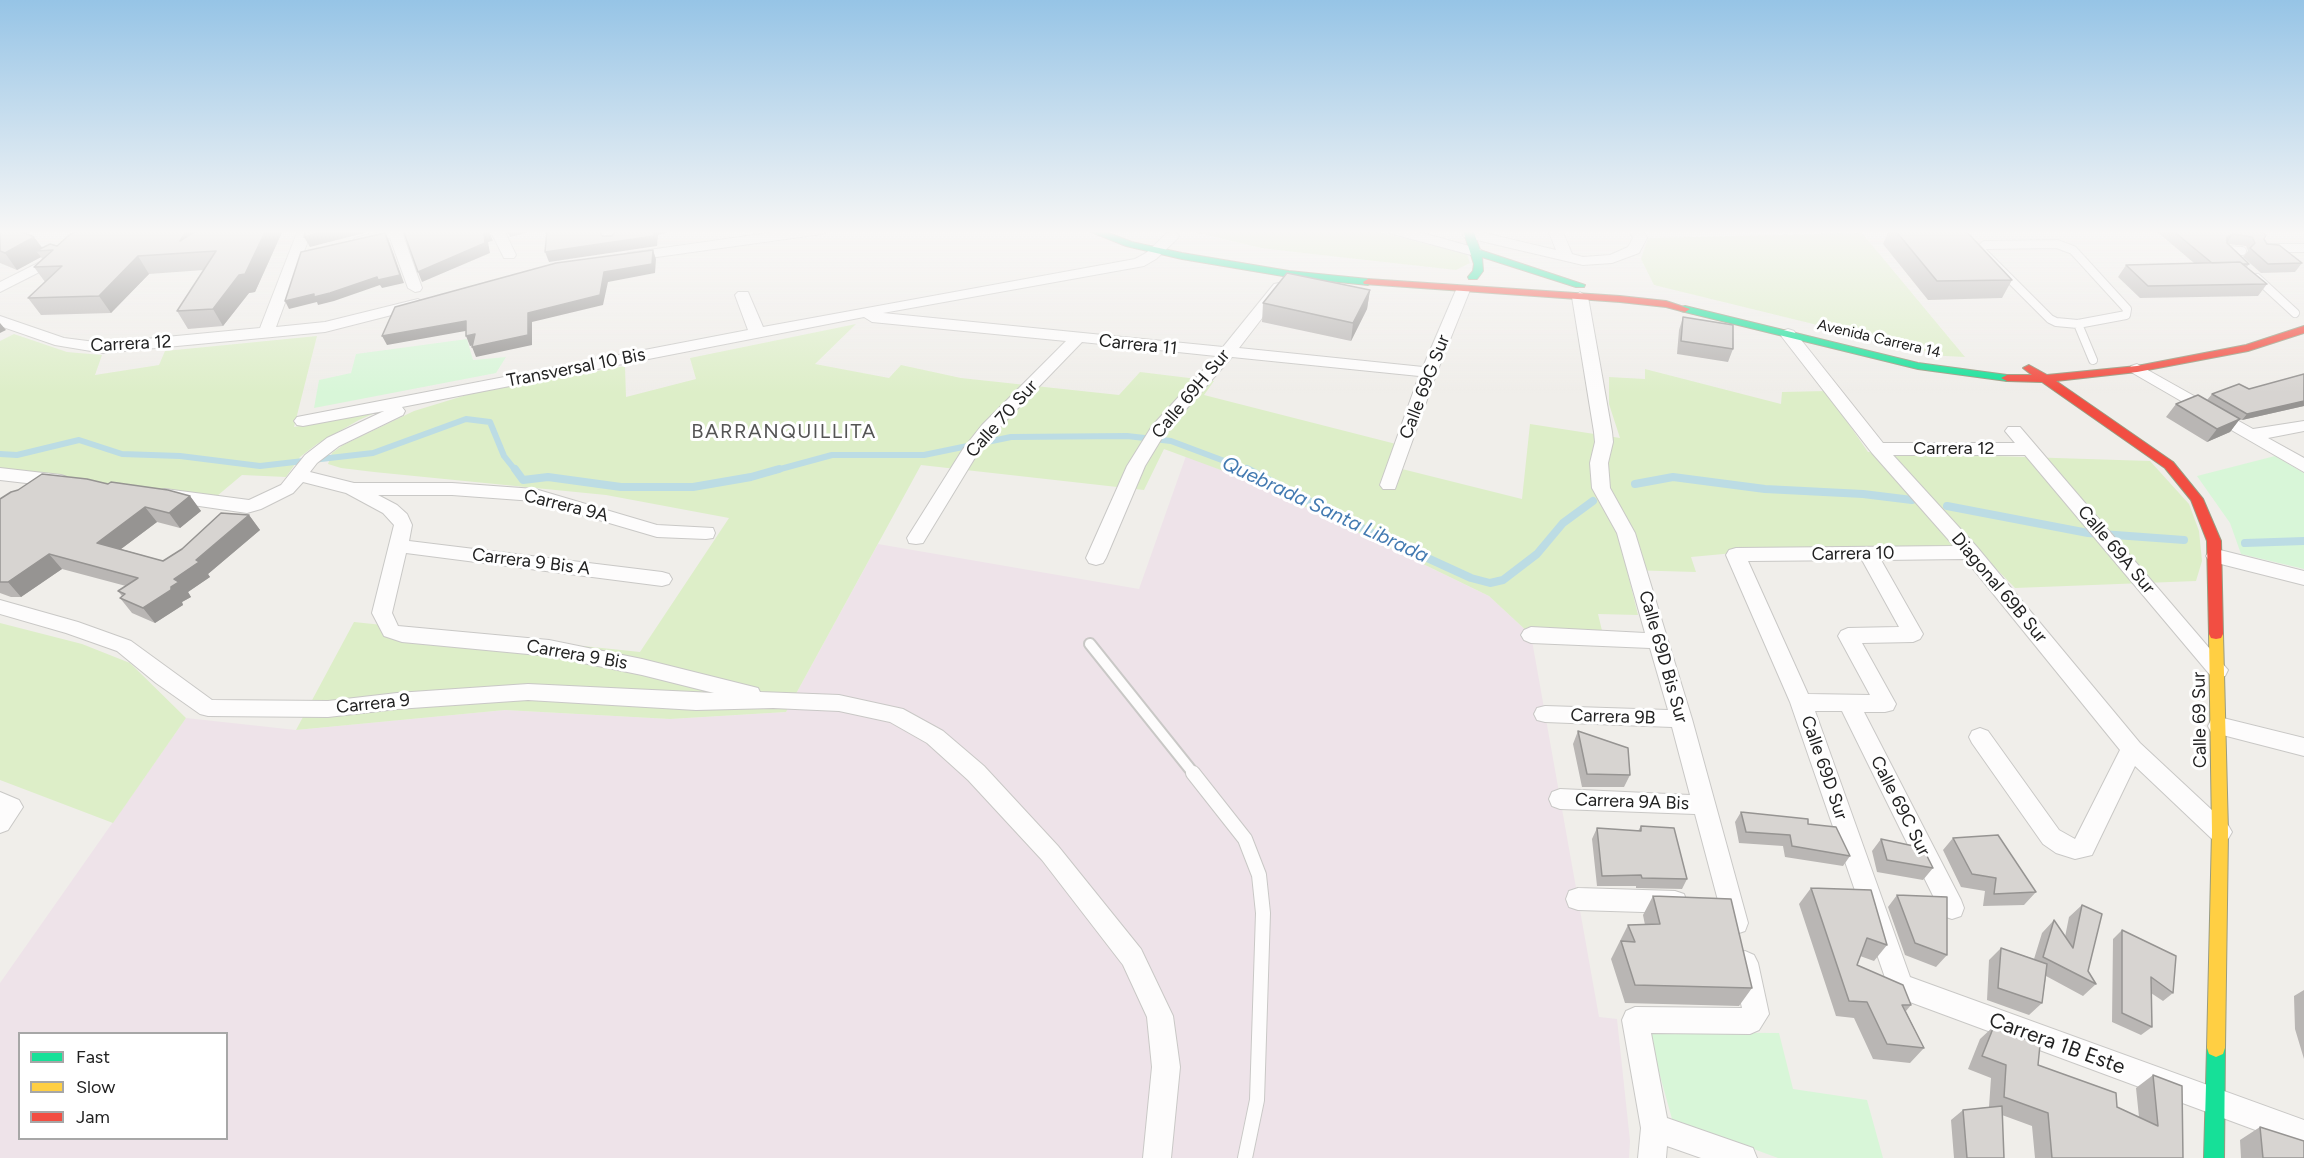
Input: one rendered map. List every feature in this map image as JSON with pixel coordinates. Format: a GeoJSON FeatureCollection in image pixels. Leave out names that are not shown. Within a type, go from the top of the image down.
{"type":"FeatureCollection","features":[{"type":"Feature","properties":{"kind":"main road","name":"Avenida Carrera 14"},"geometry":{"type":"LineString","coordinates":[[1387,284],[1431,284]]}},
{"type":"Feature","properties":{"kind":"main road","name":"Avenida Carrera 14"},"geometry":{"type":"LineString","coordinates":[[1483,284],[1680,296],[1947,361],[1993,368],[2029,368],[2120,357]]}},
{"type":"Feature","properties":{"kind":"main road"},"geometry":{"type":"LineString","coordinates":[[1561,284],[1580,291]]}},
{"type":"Feature","properties":{"kind":"main road","name":"Avenida Carrera 14"},"geometry":{"type":"LineString","coordinates":[[1580,291],[1666,304],[1946,371],[1994,378],[2045,379],[2137,369],[2248,348],[2304,329]]}},
{"type":"Feature","properties":{"kind":"main road","name":"Calle 69 Sur"},"geometry":{"type":"LineString","coordinates":[[2029,368],[2154,453],[2183,480],[2204,512],[2214,541],[2220,832],[2214,1158]]}},
{"type":"Feature","properties":{"kind":"street"},"geometry":{"type":"LineString","coordinates":[[266,334],[289,284]]}},
{"type":"Feature","properties":{"kind":"street"},"geometry":{"type":"LineString","coordinates":[[414,284],[415,288]]}},
{"type":"Feature","properties":{"kind":"street","name":"Transversal 10 Bis"},"geometry":{"type":"LineString","coordinates":[[303,421],[849,315],[1022,284]]}},
{"type":"Feature","properties":{"kind":"street","name":"Calle 69H Sur"},"geometry":{"type":"LineString","coordinates":[[1096,558],[1136,466],[1158,430],[1226,354],[1281,284]]}},
{"type":"Feature","properties":{"kind":"street","name":"Calle 69G Sur"},"geometry":{"type":"LineString","coordinates":[[1389,485],[1429,372],[1468,284]]}},
{"type":"Feature","properties":{"kind":"street","name":"Calle 69D Bis Sur"},"geometry":{"type":"LineString","coordinates":[[1580,291],[1603,432],[1604,442],[1599,463],[1601,488],[1626,533],[1682,719],[1704,806],[1712,903],[1756,1014],[1750,1020],[1635,1020],[1655,1128]]}},
{"type":"Feature","properties":{"kind":"street"},"geometry":{"type":"LineString","coordinates":[[742,295],[757,333]]}},
{"type":"Feature","properties":{"kind":"street","name":"Carrera 12"},"geometry":{"type":"LineString","coordinates":[[0,321],[62,342],[103,348],[266,334],[350,323],[435,299]]}},
{"type":"Feature","properties":{"kind":"street","name":"Carrera 11"},"geometry":{"type":"LineString","coordinates":[[849,315],[1226,354],[1429,372]]}},
{"type":"Feature","properties":{"kind":"street","name":"Diagonal 69B Sur"},"geometry":{"type":"LineString","coordinates":[[1788,334],[1878,448],[1970,552],[2132,749],[2220,832]]}},
{"type":"Feature","properties":{"kind":"street","name":"Calle 70 Sur"},"geometry":{"type":"LineString","coordinates":[[916,538],[982,436],[1078,339]]}},
{"type":"Feature","properties":{"kind":"street"},"geometry":{"type":"LineString","coordinates":[[2137,369],[2304,466]]}},
{"type":"Feature","properties":{"kind":"street"},"geometry":{"type":"LineString","coordinates":[[149,492],[247,507],[280,493],[321,450],[360,427],[435,396]]}},
{"type":"Feature","properties":{"kind":"street"},"geometry":{"type":"LineString","coordinates":[[2251,435],[2304,426]]}},
{"type":"Feature","properties":{"kind":"street","name":"Calle 69A Sur"},"geometry":{"type":"LineString","coordinates":[[2014,431],[2218,669]]}},
{"type":"Feature","properties":{"kind":"street","name":"Carrera 12"},"geometry":{"type":"LineString","coordinates":[[1878,448],[2030,449]]}},
{"type":"Feature","properties":{"kind":"street"},"geometry":{"type":"LineString","coordinates":[[302,472],[352,489],[390,508],[400,518],[403,525],[399,546]]}},
{"type":"Feature","properties":{"kind":"street"},"geometry":{"type":"LineString","coordinates":[[0,474],[80,483]]}},
{"type":"Feature","properties":{"kind":"street","name":"Carrera 9A"},"geometry":{"type":"LineString","coordinates":[[352,489],[452,489],[535,495],[657,531],[706,533]]}},
{"type":"Feature","properties":{"kind":"street","name":"Carrera 9 Bis A"},"geometry":{"type":"LineString","coordinates":[[399,546],[662,579]]}},
{"type":"Feature","properties":{"kind":"street","name":"Carrera 9 Bis"},"geometry":{"type":"LineString","coordinates":[[399,546],[382,613],[391,631],[402,634],[549,648],[642,667],[773,700]]}},
{"type":"Feature","properties":{"kind":"street","name":"Carrera 10"},"geometry":{"type":"LineString","coordinates":[[1736,555],[1970,552]]}},
{"type":"Feature","properties":{"kind":"street"},"geometry":{"type":"LineString","coordinates":[[1801,702],[1885,704],[1848,636],[1912,634],[1869,554]]}},
{"type":"Feature","properties":{"kind":"street","name":"Calle 69D Sur"},"geometry":{"type":"LineString","coordinates":[[1736,555],[1801,702],[1900,986]]}},
{"type":"Feature","properties":{"kind":"street"},"geometry":{"type":"LineString","coordinates":[[2216,556],[2304,578]]}},
{"type":"Feature","properties":{"kind":"street","name":"Carrera 9"},"geometry":{"type":"LineString","coordinates":[[0,607],[71,627],[124,646],[208,708],[328,709],[397,701],[528,692],[696,702],[773,700]]}},
{"type":"Feature","properties":{"kind":"street"},"geometry":{"type":"LineString","coordinates":[[1531,635],[1658,641]]}},
{"type":"Feature","properties":{"kind":"street"},"geometry":{"type":"LineString","coordinates":[[773,700],[839,703],[895,715],[905,720],[935,737],[976,773],[1050,853],[1132,957],[1160,1016],[1166,1067],[1157,1158]]}},
{"type":"Feature","properties":{"kind":"street","name":"Calle 69C Sur"},"geometry":{"type":"LineString","coordinates":[[1849,704],[1952,908]]}},
{"type":"Feature","properties":{"kind":"street","name":"Carrera 9B"},"geometry":{"type":"LineString","coordinates":[[1545,714],[1682,719]]}},
{"type":"Feature","properties":{"kind":"street"},"geometry":{"type":"LineString","coordinates":[[2218,726],[2304,747]]}},
{"type":"Feature","properties":{"kind":"street"},"geometry":{"type":"LineString","coordinates":[[1980,737],[2051,837],[2064,846],[2084,848],[2132,749]]}},
{"type":"Feature","properties":{"kind":"street","name":"Carrera 9A Bis"},"geometry":{"type":"LineString","coordinates":[[1560,799],[1704,806]]}},
{"type":"Feature","properties":{"kind":"street"},"geometry":{"type":"LineString","coordinates":[[1578,899],[1712,903]]}},
{"type":"Feature","properties":{"kind":"street","name":"Carrera 1B Este"},"geometry":{"type":"LineString","coordinates":[[1900,986],[2214,1101]]}},
{"type":"Feature","properties":{"kind":"street"},"geometry":{"type":"LineString","coordinates":[[2214,1101],[2304,1134]]}},
{"type":"Feature","properties":{"kind":"street"},"geometry":{"type":"LineString","coordinates":[[1652,1158],[1655,1128],[1743,1158]]}},
{"type":"Feature","properties":{"kind":"lane"},"geometry":{"type":"LineString","coordinates":[[2015,284],[2050,319],[2061,323],[2078,324],[2123,316],[2128,312],[2103,284]]}},
{"type":"Feature","properties":{"kind":"lane"},"geometry":{"type":"LineString","coordinates":[[2262,284],[2294,313]]}},
{"type":"Feature","properties":{"kind":"lane"},"geometry":{"type":"LineString","coordinates":[[2078,324],[2093,360]]}},
{"type":"Feature","properties":{"kind":"lane"},"geometry":{"type":"LineString","coordinates":[[1090,644],[1245,838],[1259,875],[1263,912],[1257,1100],[1245,1158]]}},
{"type":"Feature","properties":{"kind":"shaded area"},"geometry":{"type":"Polygon","coordinates":[[[1186,456],[1256,483],[1489,596],[1531,635],[1599,1017],[1617,1019],[1630,1141],[1629,1158],[0,1158],[0,983],[186,718],[296,730],[505,710],[670,719],[786,712],[878,544],[1139,589],[1186,456]]]}},
{"type":"Feature","properties":{"kind":"green space"},"geometry":{"type":"Polygon","coordinates":[[[1904,284],[1965,357],[1944,356],[1654,285],[1904,284]]]}},
{"type":"Feature","properties":{"kind":"green space"},"geometry":{"type":"Polygon","coordinates":[[[856,324],[815,364],[889,378],[901,365],[961,378],[1119,395],[1140,372],[1214,381],[1204,395],[1396,444],[1390,466],[1522,499],[1530,424],[1620,438],[1609,404],[1609,377],[1645,379],[1645,369],[1781,404],[1782,392],[1826,391],[1868,452],[2150,461],[2189,504],[2199,531],[2202,561],[2196,581],[2015,588],[1975,547],[1734,553],[1691,557],[1696,572],[1627,570],[1638,615],[1598,614],[1604,639],[1531,635],[1489,596],[1256,483],[1164,449],[1144,490],[921,465],[786,712],[670,719],[505,710],[296,730],[354,622],[640,652],[729,518],[606,495],[374,472],[328,464],[332,453],[343,445],[414,411],[473,393],[625,366],[626,397],[696,379],[690,358],[856,324]]]}},
{"type":"Feature","properties":{"kind":"green space"},"geometry":{"type":"Polygon","coordinates":[[[14,334],[67,352],[102,355],[95,375],[159,365],[165,351],[317,336],[294,427],[384,409],[359,420],[317,444],[300,457],[286,477],[242,475],[217,496],[0,471],[0,341],[14,334]]]}},
{"type":"Feature","properties":{"kind":"green space"},"geometry":{"type":"Polygon","coordinates":[[[467,339],[473,360],[506,357],[496,373],[314,408],[319,380],[351,373],[356,354],[467,339]]]}},
{"type":"Feature","properties":{"kind":"green space"},"geometry":{"type":"Polygon","coordinates":[[[2275,456],[2304,473],[2304,569],[2241,554],[2230,523],[2197,476],[2275,456]]]}},
{"type":"Feature","properties":{"kind":"green space"},"geometry":{"type":"Polygon","coordinates":[[[0,623],[82,644],[130,663],[186,718],[113,823],[0,780],[0,623]]]}},
{"type":"Feature","properties":{"kind":"green space"},"geometry":{"type":"Polygon","coordinates":[[[1648,1032],[1779,1033],[1793,1089],[1867,1100],[1883,1158],[1778,1158],[1672,1119],[1648,1032]]]}},
{"type":"Feature","properties":{"kind":"building"},"geometry":{"type":"Polygon","coordinates":[[[43,284],[111,284],[99,296],[28,298],[43,284]]]}},
{"type":"Feature","properties":{"kind":"building"},"geometry":{"type":"Polygon","coordinates":[[[195,284],[232,284],[213,309],[177,311],[195,284]]]}},
{"type":"Feature","properties":{"kind":"building"},"geometry":{"type":"Polygon","coordinates":[[[291,284],[356,284],[314,297],[314,294],[285,301],[291,284]]]}},
{"type":"Feature","properties":{"kind":"building"},"geometry":{"type":"Polygon","coordinates":[[[479,284],[602,284],[600,295],[528,313],[528,335],[472,347],[475,334],[466,336],[466,321],[382,336],[395,307],[479,284]]]}},
{"type":"Feature","properties":{"kind":"building"},"geometry":{"type":"Polygon","coordinates":[[[1278,284],[1341,284],[1370,290],[1353,323],[1263,303],[1278,284]]]}},
{"type":"Feature","properties":{"kind":"building"},"geometry":{"type":"Polygon","coordinates":[[[2146,284],[2265,284],[2148,286],[2146,284]]]}},
{"type":"Feature","properties":{"kind":"building"},"geometry":{"type":"Polygon","coordinates":[[[1683,317],[1733,325],[1733,349],[1681,341],[1683,317]]]}},
{"type":"Feature","properties":{"kind":"building"},"geometry":{"type":"Polygon","coordinates":[[[2304,374],[2304,401],[2247,414],[2212,394],[2239,384],[2249,389],[2304,374]]]}},
{"type":"Feature","properties":{"kind":"building"},"geometry":{"type":"Polygon","coordinates":[[[2198,395],[2240,419],[2217,429],[2176,404],[2198,395]]]}},
{"type":"Feature","properties":{"kind":"building"},"geometry":{"type":"Polygon","coordinates":[[[42,474],[168,490],[190,496],[169,513],[145,507],[97,543],[163,561],[182,549],[221,513],[249,515],[196,560],[199,562],[174,579],[179,582],[171,587],[171,590],[143,608],[120,598],[125,594],[118,591],[138,578],[49,554],[8,582],[0,582],[0,499],[42,474]]]}},
{"type":"Feature","properties":{"kind":"building"},"geometry":{"type":"Polygon","coordinates":[[[1578,731],[1628,748],[1630,775],[1587,774],[1578,731]]]}},
{"type":"Feature","properties":{"kind":"building"},"geometry":{"type":"Polygon","coordinates":[[[1741,812],[1808,819],[1808,824],[1836,827],[1850,856],[1792,846],[1790,835],[1746,832],[1741,812]]]}},
{"type":"Feature","properties":{"kind":"building"},"geometry":{"type":"Polygon","coordinates":[[[1641,826],[1674,828],[1687,879],[1642,878],[1641,875],[1602,876],[1597,828],[1641,831],[1641,826]]]}},
{"type":"Feature","properties":{"kind":"building"},"geometry":{"type":"Polygon","coordinates":[[[1998,835],[2036,892],[1994,894],[1996,878],[1972,874],[1953,838],[1998,835]]]}},
{"type":"Feature","properties":{"kind":"building"},"geometry":{"type":"Polygon","coordinates":[[[1881,839],[1923,848],[1933,868],[1887,860],[1881,839]]]}},
{"type":"Feature","properties":{"kind":"building"},"geometry":{"type":"Polygon","coordinates":[[[1811,888],[1871,890],[1887,945],[1867,938],[1857,965],[1903,985],[1911,1005],[1902,1005],[1924,1048],[1887,1044],[1867,1002],[1849,1001],[1811,888]]]}},
{"type":"Feature","properties":{"kind":"building"},"geometry":{"type":"Polygon","coordinates":[[[1897,895],[1947,897],[1947,955],[1915,943],[1897,895]]]}},
{"type":"Feature","properties":{"kind":"building"},"geometry":{"type":"Polygon","coordinates":[[[1653,896],[1731,899],[1752,988],[1635,985],[1621,941],[1635,942],[1628,925],[1660,924],[1653,896]]]}},
{"type":"Feature","properties":{"kind":"building"},"geometry":{"type":"Polygon","coordinates":[[[2082,905],[2102,914],[2088,971],[2096,984],[2043,957],[2054,920],[2073,948],[2082,905]]]}},
{"type":"Feature","properties":{"kind":"building"},"geometry":{"type":"Polygon","coordinates":[[[2122,930],[2176,956],[2173,993],[2151,977],[2152,1027],[2122,1013],[2122,930]]]}},
{"type":"Feature","properties":{"kind":"building"},"geometry":{"type":"Polygon","coordinates":[[[2001,948],[2047,964],[2042,1003],[1998,988],[2001,948]]]}},
{"type":"Feature","properties":{"kind":"building"},"geometry":{"type":"Polygon","coordinates":[[[1994,1026],[2040,1045],[2038,1065],[2116,1093],[2117,1107],[2158,1126],[2153,1075],[2182,1086],[2183,1158],[2052,1158],[2048,1113],[2004,1097],[2006,1065],[1982,1056],[1994,1026]]]}},
{"type":"Feature","properties":{"kind":"building"},"geometry":{"type":"Polygon","coordinates":[[[2002,1106],[2004,1158],[1967,1158],[1963,1110],[2002,1106]]]}},
{"type":"Feature","properties":{"kind":"building"},"geometry":{"type":"Polygon","coordinates":[[[2260,1127],[2304,1141],[2304,1158],[2263,1158],[2260,1127]]]}},
{"type":"Feature","properties":{"kind":"waterway","name":"Quebrada Santa Librada"},"geometry":{"type":"LineString","coordinates":[[0,454],[17,455],[79,440],[122,454],[180,456],[260,466],[373,453],[466,419],[490,422],[504,456],[516,471]]}},
{"type":"Feature","properties":{"kind":"waterway","name":"Quebrada Santa Librada"},"geometry":{"type":"LineString","coordinates":[[773,471],[832,455],[924,455],[1011,437],[1127,436],[1171,441],[1250,471]]}},
{"type":"Feature","properties":{"kind":"waterway","name":"Quebrada Santa Librada"},"geometry":{"type":"LineString","coordinates":[[515,469],[523,480],[548,477],[621,487],[693,487],[751,477],[779,469]]}},
{"type":"Feature","properties":{"kind":"waterway","name":"Quebrada Santa Librada"},"geometry":{"type":"LineString","coordinates":[[1250,471],[1351,523],[1471,578],[1490,583],[1503,580],[1537,554],[1563,523],[1593,501]]}},
{"type":"Feature","properties":{"kind":"waterway","name":"Quebrada Santa Librada"},"geometry":{"type":"LineString","coordinates":[[1635,484],[1673,477],[1765,489],[1863,494],[1912,500]]}},
{"type":"Feature","properties":{"kind":"waterway","name":"Quebrada Santa Librada"},"geometry":{"type":"LineString","coordinates":[[1947,506],[2088,533],[2184,540]]}},
{"type":"Feature","properties":{"kind":"waterway","name":"Quebrada Santa Librada"},"geometry":{"type":"LineString","coordinates":[[2245,543],[2304,541]]}},
{"type":"Feature","properties":{"kind":"traffic: fast"},"geometry":{"type":"LineString","coordinates":[[1685,309],[1918,366],[2007,378]]}},
{"type":"Feature","properties":{"kind":"traffic: fast"},"geometry":{"type":"LineString","coordinates":[[2214,1158],[2216,1048]]}},
{"type":"Feature","properties":{"kind":"traffic: slow"},"geometry":{"type":"LineString","coordinates":[[2216,634],[2220,832],[2216,1048]]}},
{"type":"Feature","properties":{"kind":"traffic: jam"},"geometry":{"type":"LineString","coordinates":[[1398,284],[1620,299],[1666,304],[1685,309]]}},
{"type":"Feature","properties":{"kind":"traffic: jam"},"geometry":{"type":"LineString","coordinates":[[2007,378],[2045,379],[2137,369],[2248,348],[2304,329]]}},
{"type":"Feature","properties":{"kind":"traffic: jam"},"geometry":{"type":"LineString","coordinates":[[2029,368],[2169,465],[2197,499],[2214,541],[2216,634]]}},
{"type":"Feature","properties":{"kind":"district","name":"BARRANQUILLITA"},"geometry":{"type":"Point","coordinates":[784,432]}}]}
